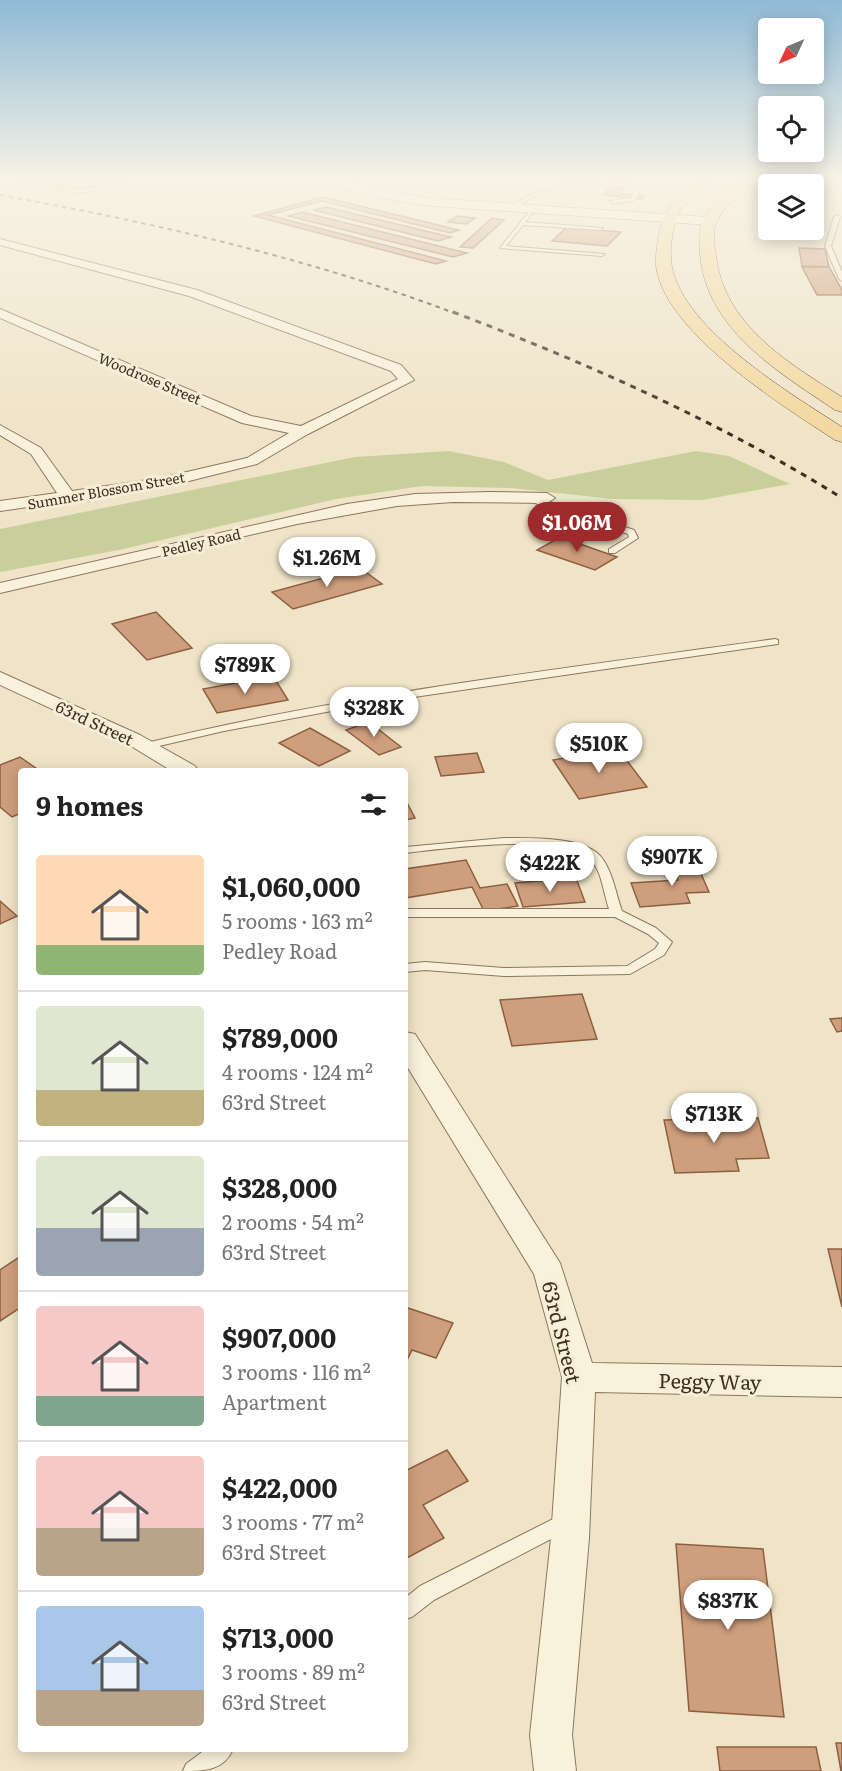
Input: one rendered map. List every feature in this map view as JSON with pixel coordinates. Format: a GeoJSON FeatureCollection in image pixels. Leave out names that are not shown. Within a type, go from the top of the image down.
{"type":"FeatureCollection","features":[{"type":"Feature","properties":{"kind":"main road"},"geometry":{"type":"LineString","coordinates":[[664,264],[663,268],[677,298],[716,344],[765,384],[842,436]]}},
{"type":"Feature","properties":{"kind":"main road"},"geometry":{"type":"LineString","coordinates":[[707,264],[717,298],[743,331],[798,377],[842,406]]}},
{"type":"Feature","properties":{"kind":"street","name":"Summer Blossom Street"},"geometry":{"type":"LineString","coordinates":[[0,506],[161,483],[252,460],[303,431],[407,380],[396,368],[193,293],[83,264]]}},
{"type":"Feature","properties":{"kind":"street","name":"Woodrose Street"},"geometry":{"type":"LineString","coordinates":[[0,313],[248,420],[303,431]]}},
{"type":"Feature","properties":{"kind":"street"},"geometry":{"type":"LineString","coordinates":[[0,429],[36,451],[67,496]]}},
{"type":"Feature","properties":{"kind":"street","name":"Pedley Road"},"geometry":{"type":"LineString","coordinates":[[0,588],[234,534],[398,501],[452,496],[547,498]]}},
{"type":"Feature","properties":{"kind":"street","name":"63rd Street"},"geometry":{"type":"LineString","coordinates":[[0,678],[146,746],[182,768]]}},
{"type":"Feature","properties":{"kind":"street","name":"63rd Street"},"geometry":{"type":"LineString","coordinates":[[408,1046],[549,1272],[579,1377],[571,1519],[551,1735],[555,1771]]}},
{"type":"Feature","properties":{"kind":"street","name":"Peggy Way"},"geometry":{"type":"LineString","coordinates":[[579,1377],[842,1382]]}},
{"type":"Feature","properties":{"kind":"lane"},"geometry":{"type":"LineString","coordinates":[[835,264],[842,279]]}},
{"type":"Feature","properties":{"kind":"lane"},"geometry":{"type":"LineString","coordinates":[[528,498],[631,532],[634,538],[612,551]]}},
{"type":"Feature","properties":{"kind":"lane"},"geometry":{"type":"LineString","coordinates":[[146,746],[208,731],[384,697],[775,642]]}},
{"type":"Feature","properties":{"kind":"lane"},"geometry":{"type":"LineString","coordinates":[[408,850],[508,839],[578,848],[597,859],[617,913]]}},
{"type":"Feature","properties":{"kind":"lane"},"geometry":{"type":"LineString","coordinates":[[408,913],[617,913],[652,931],[666,942],[660,952],[630,970],[504,972],[425,966],[408,969]]}},
{"type":"Feature","properties":{"kind":"lane"},"geometry":{"type":"LineString","coordinates":[[408,1608],[427,1593],[571,1519]]}},
{"type":"Feature","properties":{"kind":"lane"},"geometry":{"type":"LineString","coordinates":[[193,1771],[219,1752]]}},
{"type":"Feature","properties":{"kind":"green space"},"geometry":{"type":"Polygon","coordinates":[[[449,451],[504,462],[548,480],[696,451],[729,456],[790,484],[702,500],[612,499],[511,488],[422,486],[336,499],[119,550],[0,572],[0,529],[355,457],[449,451]]]}},
{"type":"Feature","properties":{"kind":"building"},"geometry":{"type":"Polygon","coordinates":[[[802,264],[828,264],[829,267],[802,266],[802,264]]]}},
{"type":"Feature","properties":{"kind":"building"},"geometry":{"type":"Polygon","coordinates":[[[802,267],[829,267],[842,290],[842,295],[817,295],[802,267]]]}},
{"type":"Feature","properties":{"kind":"building"},"geometry":{"type":"Polygon","coordinates":[[[560,537],[617,557],[595,570],[537,550],[560,537]]]}},
{"type":"Feature","properties":{"kind":"building"},"geometry":{"type":"Polygon","coordinates":[[[360,568],[382,584],[293,609],[272,592],[360,568]]]}},
{"type":"Feature","properties":{"kind":"building"},"geometry":{"type":"Polygon","coordinates":[[[156,612],[192,648],[147,660],[112,624],[156,612]]]}},
{"type":"Feature","properties":{"kind":"building"},"geometry":{"type":"Polygon","coordinates":[[[273,676],[288,700],[217,713],[203,689],[273,676]]]}},
{"type":"Feature","properties":{"kind":"building"},"geometry":{"type":"Polygon","coordinates":[[[369,722],[401,747],[379,755],[346,730],[369,722]]]}},
{"type":"Feature","properties":{"kind":"building"},"geometry":{"type":"Polygon","coordinates":[[[310,728],[350,751],[319,766],[279,743],[310,728]]]}},
{"type":"Feature","properties":{"kind":"building"},"geometry":{"type":"Polygon","coordinates":[[[618,749],[647,787],[579,799],[553,760],[618,749]]]}},
{"type":"Feature","properties":{"kind":"building"},"geometry":{"type":"Polygon","coordinates":[[[477,753],[484,772],[441,776],[435,757],[477,753]]]}},
{"type":"Feature","properties":{"kind":"building"},"geometry":{"type":"Polygon","coordinates":[[[20,757],[36,768],[18,768],[18,814],[12,817],[0,807],[0,765],[20,757]]]}},
{"type":"Feature","properties":{"kind":"building"},"geometry":{"type":"Polygon","coordinates":[[[408,805],[415,818],[408,819],[408,805]]]}},
{"type":"Feature","properties":{"kind":"building"},"geometry":{"type":"Polygon","coordinates":[[[466,860],[480,888],[507,884],[518,906],[484,911],[472,887],[408,898],[408,869],[466,860]]]}},
{"type":"Feature","properties":{"kind":"building"},"geometry":{"type":"Polygon","coordinates":[[[695,860],[709,892],[686,893],[690,903],[640,907],[631,883],[678,880],[670,862],[695,860]]]}},
{"type":"Feature","properties":{"kind":"building"},"geometry":{"type":"Polygon","coordinates":[[[576,878],[585,902],[523,907],[515,883],[576,878]]]}},
{"type":"Feature","properties":{"kind":"building"},"geometry":{"type":"Polygon","coordinates":[[[0,901],[17,916],[0,924],[0,901]]]}},
{"type":"Feature","properties":{"kind":"building"},"geometry":{"type":"Polygon","coordinates":[[[582,994],[597,1039],[512,1046],[500,1000],[582,994]]]}},
{"type":"Feature","properties":{"kind":"building"},"geometry":{"type":"Polygon","coordinates":[[[842,1018],[842,1031],[837,1032],[830,1019],[842,1018]]]}},
{"type":"Feature","properties":{"kind":"building"},"geometry":{"type":"Polygon","coordinates":[[[758,1118],[769,1158],[736,1159],[739,1171],[675,1173],[664,1120],[758,1118]]]}},
{"type":"Feature","properties":{"kind":"building"},"geometry":{"type":"Polygon","coordinates":[[[828,1249],[842,1249],[842,1307],[828,1249]]]}},
{"type":"Feature","properties":{"kind":"building"},"geometry":{"type":"Polygon","coordinates":[[[18,1258],[18,1309],[0,1321],[0,1270],[18,1258]]]}},
{"type":"Feature","properties":{"kind":"building"},"geometry":{"type":"Polygon","coordinates":[[[408,1308],[453,1323],[436,1358],[412,1350],[408,1358],[408,1308]]]}},
{"type":"Feature","properties":{"kind":"building"},"geometry":{"type":"Polygon","coordinates":[[[447,1450],[468,1481],[423,1505],[444,1538],[408,1557],[408,1470],[447,1450]]]}},
{"type":"Feature","properties":{"kind":"building"},"geometry":{"type":"Polygon","coordinates":[[[676,1544],[763,1549],[784,1717],[689,1711],[676,1544]]]}},
{"type":"Feature","properties":{"kind":"building"},"geometry":{"type":"Polygon","coordinates":[[[836,1743],[842,1743],[842,1771],[841,1771],[836,1743]]]}},
{"type":"Feature","properties":{"kind":"building"},"geometry":{"type":"Polygon","coordinates":[[[717,1747],[816,1747],[821,1771],[720,1771],[717,1747]]]}},
{"type":"Feature","properties":{"kind":"railway"},"geometry":{"type":"LineString","coordinates":[[304,264],[457,314]]}},
{"type":"Feature","properties":{"kind":"railway"},"geometry":{"type":"LineString","coordinates":[[453,312],[603,373],[701,419],[796,470],[842,498]]}}]}
